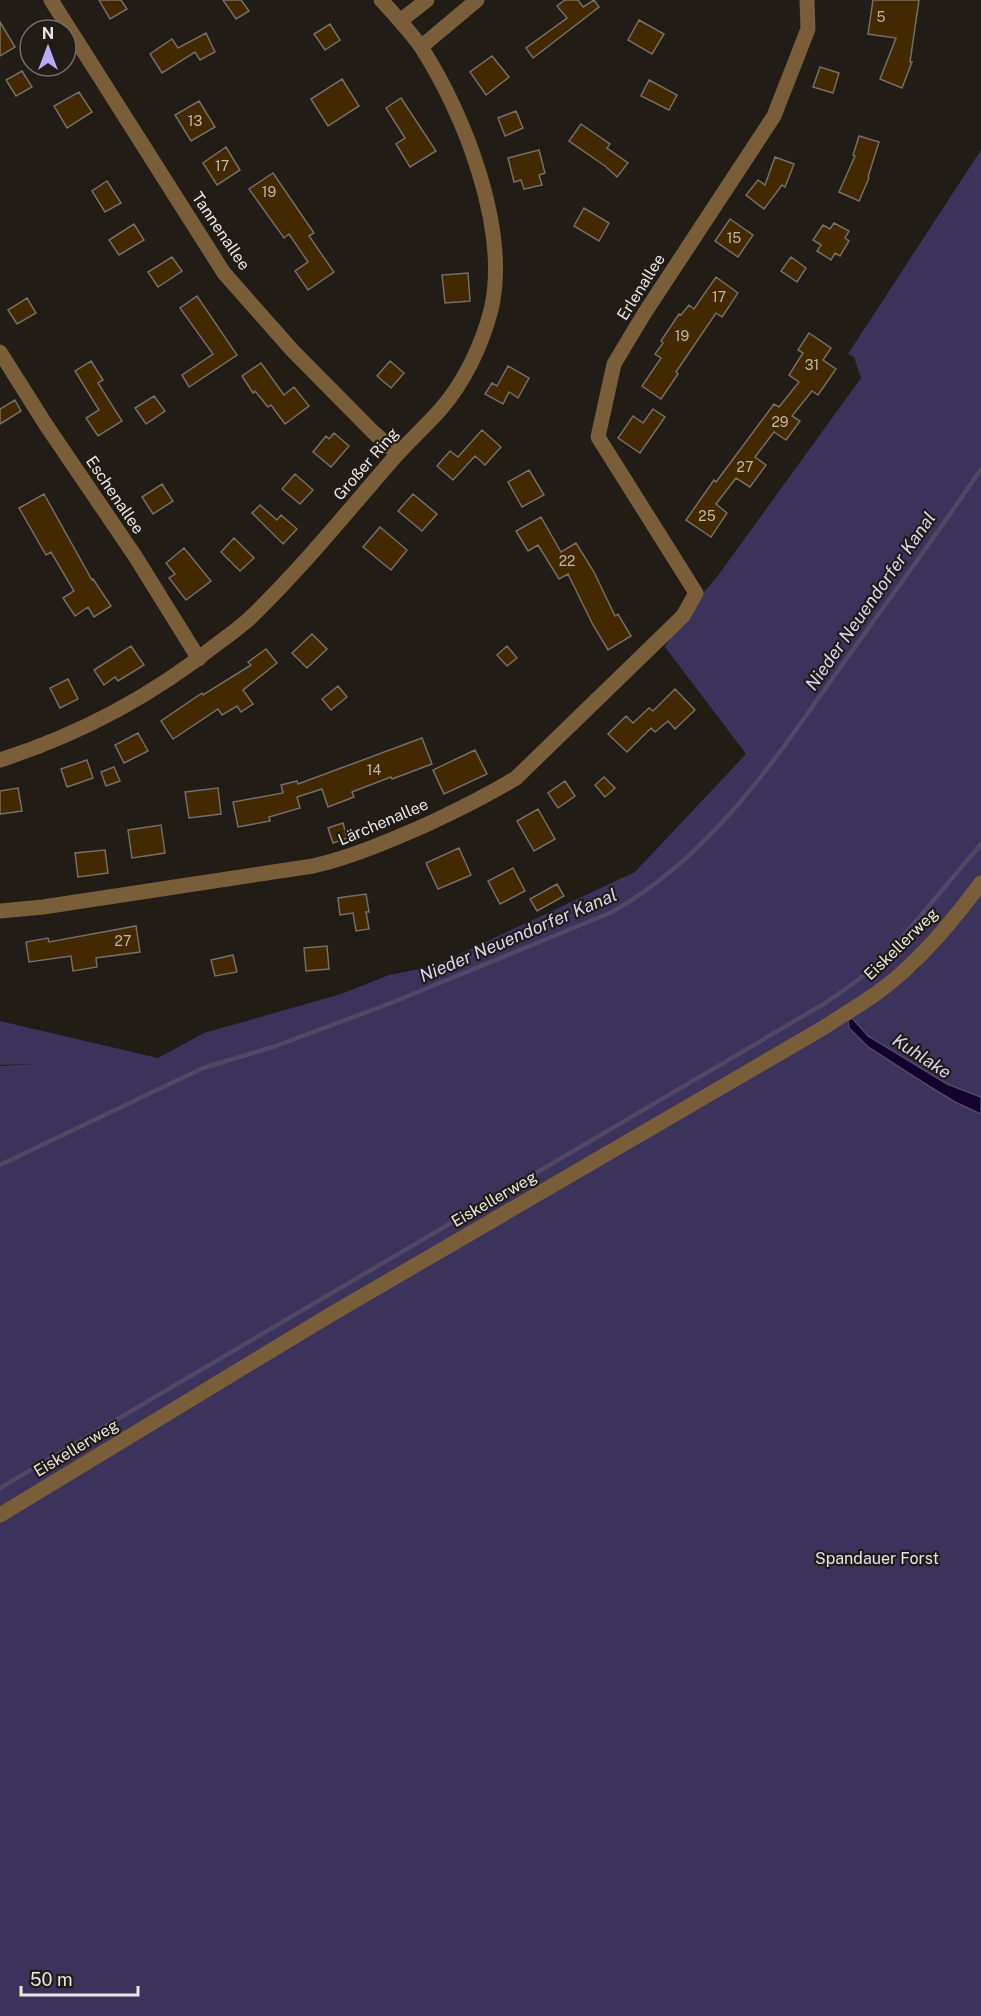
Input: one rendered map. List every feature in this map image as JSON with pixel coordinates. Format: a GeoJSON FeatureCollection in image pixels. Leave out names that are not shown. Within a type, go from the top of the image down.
{"type":"FeatureCollection","features":[{"type":"Feature","properties":{"kind":"street","name":"Tannenallee"},"geometry":{"type":"LineString","coordinates":[[51,0],[224,273],[292,350],[373,432],[398,453]]}},
{"type":"Feature","properties":{"kind":"street","name":"Großer Ring"},"geometry":{"type":"LineString","coordinates":[[0,760],[53,741],[156,688],[199,659],[247,621],[294,573],[398,453],[442,408],[466,372],[484,333],[492,307],[495,270],[492,226],[472,152],[459,116],[421,47],[381,0]]}},
{"type":"Feature","properties":{"kind":"street"},"geometry":{"type":"LineString","coordinates":[[400,21],[428,0]]}},
{"type":"Feature","properties":{"kind":"street"},"geometry":{"type":"LineString","coordinates":[[421,47],[477,0]]}},
{"type":"Feature","properties":{"kind":"street","name":"Erlenallee"},"geometry":{"type":"LineString","coordinates":[[696,593],[598,437],[614,364],[774,116],[808,29],[807,0]]}},
{"type":"Feature","properties":{"kind":"street","name":"Eschenallee"},"geometry":{"type":"LineString","coordinates":[[0,352],[46,425],[135,556],[199,659]]}},
{"type":"Feature","properties":{"kind":"street","name":"Lärchenallee"},"geometry":{"type":"LineString","coordinates":[[0,911],[43,907],[313,866],[344,859],[390,841],[488,796],[516,778],[683,616],[696,593]]}},
{"type":"Feature","properties":{"kind":"street","name":"Eiskellerweg"},"geometry":{"type":"LineString","coordinates":[[0,1515],[330,1315],[876,994],[952,922],[981,884]]}},
{"type":"Feature","properties":{"kind":"green space","name":"Spandauer Forst"},"geometry":{"type":"Polygon","coordinates":[[[981,150],[981,877],[864,1009],[918,969],[981,893],[981,1097],[947,1084],[868,1036],[853,1018],[868,1047],[955,1102],[981,1114],[981,2016],[0,2016],[0,1066],[38,1064],[0,1065],[0,1021],[158,1058],[204,1033],[341,994],[389,975],[434,966],[635,872],[746,754],[665,647],[683,616],[717,577],[861,378],[854,357],[848,354],[981,150]]]}},
{"type":"Feature","properties":{"kind":"shaded area"},"geometry":{"type":"Polygon","coordinates":[[[852,1018],[868,1036],[947,1084],[981,1097],[981,1114],[955,1102],[868,1047],[849,1028],[848,1021],[852,1018]]]}},
{"type":"Feature","properties":{"kind":"building"},"geometry":{"type":"Polygon","coordinates":[[[99,0],[121,0],[127,9],[110,19],[99,0]]]}},
{"type":"Feature","properties":{"kind":"building"},"geometry":{"type":"Polygon","coordinates":[[[223,0],[241,0],[249,11],[236,19],[223,0]]]}},
{"type":"Feature","properties":{"kind":"building"},"geometry":{"type":"Polygon","coordinates":[[[565,0],[578,0],[583,7],[594,0],[599,7],[533,58],[526,48],[567,18],[557,6],[565,0]]]}},
{"type":"Feature","properties":{"kind":"building"},"geometry":{"type":"Polygon","coordinates":[[[873,0],[919,0],[910,62],[912,62],[902,88],[880,79],[896,38],[868,34],[873,0]]]}},
{"type":"Feature","properties":{"kind":"building"},"geometry":{"type":"Polygon","coordinates":[[[639,20],[664,34],[652,54],[628,40],[639,20]]]}},
{"type":"Feature","properties":{"kind":"building"},"geometry":{"type":"Polygon","coordinates":[[[0,22],[15,47],[0,56],[0,22]]]}},
{"type":"Feature","properties":{"kind":"building"},"geometry":{"type":"Polygon","coordinates":[[[330,24],[340,40],[325,50],[314,34],[330,24]]]}},
{"type":"Feature","properties":{"kind":"building"},"geometry":{"type":"Polygon","coordinates":[[[206,33],[215,52],[200,60],[195,52],[162,73],[150,54],[172,39],[178,48],[206,33]]]}},
{"type":"Feature","properties":{"kind":"building"},"geometry":{"type":"Polygon","coordinates":[[[492,56],[509,77],[486,95],[470,72],[492,56]]]}},
{"type":"Feature","properties":{"kind":"building"},"geometry":{"type":"Polygon","coordinates":[[[820,67],[839,73],[833,93],[813,87],[820,67]]]}},
{"type":"Feature","properties":{"kind":"building"},"geometry":{"type":"Polygon","coordinates":[[[18,73],[18,78],[26,78],[32,87],[16,96],[6,80],[18,73]]]}},
{"type":"Feature","properties":{"kind":"building"},"geometry":{"type":"Polygon","coordinates":[[[342,79],[359,106],[328,126],[311,99],[342,79]]]}},
{"type":"Feature","properties":{"kind":"building"},"geometry":{"type":"Polygon","coordinates":[[[649,80],[677,95],[669,110],[641,96],[649,80]]]}},
{"type":"Feature","properties":{"kind":"building"},"geometry":{"type":"Polygon","coordinates":[[[79,92],[92,112],[67,128],[54,106],[79,92]]]}},
{"type":"Feature","properties":{"kind":"building"},"geometry":{"type":"Polygon","coordinates":[[[401,98],[436,151],[410,167],[396,144],[405,138],[386,108],[401,98]]]}},
{"type":"Feature","properties":{"kind":"building"},"geometry":{"type":"Polygon","coordinates":[[[199,101],[215,127],[191,141],[175,115],[199,101]]]}},
{"type":"Feature","properties":{"kind":"building"},"geometry":{"type":"Polygon","coordinates":[[[516,111],[523,128],[505,136],[498,118],[516,111]]]}},
{"type":"Feature","properties":{"kind":"building"},"geometry":{"type":"Polygon","coordinates":[[[581,124],[610,144],[607,148],[628,163],[617,177],[569,141],[581,124]]]}},
{"type":"Feature","properties":{"kind":"building"},"geometry":{"type":"Polygon","coordinates":[[[859,136],[879,142],[869,178],[859,201],[839,192],[855,156],[853,155],[859,136]]]}},
{"type":"Feature","properties":{"kind":"building"},"geometry":{"type":"Polygon","coordinates":[[[226,147],[240,170],[217,185],[203,163],[226,147]]]}},
{"type":"Feature","properties":{"kind":"building"},"geometry":{"type":"Polygon","coordinates":[[[539,150],[545,173],[539,175],[542,185],[524,189],[521,180],[514,182],[508,158],[539,150]]]}},
{"type":"Feature","properties":{"kind":"building"},"geometry":{"type":"Polygon","coordinates":[[[775,157],[794,164],[785,187],[782,185],[764,209],[746,195],[758,180],[765,185],[775,157]]]}},
{"type":"Feature","properties":{"kind":"building"},"geometry":{"type":"Polygon","coordinates":[[[273,173],[314,233],[309,236],[334,272],[308,290],[295,271],[308,262],[289,234],[284,238],[249,189],[273,173]]]}},
{"type":"Feature","properties":{"kind":"building"},"geometry":{"type":"Polygon","coordinates":[[[107,181],[121,203],[105,212],[92,191],[107,181]]]}},
{"type":"Feature","properties":{"kind":"building"},"geometry":{"type":"Polygon","coordinates":[[[584,208],[609,223],[599,241],[574,226],[584,208]]]}},
{"type":"Feature","properties":{"kind":"building"},"geometry":{"type":"Polygon","coordinates":[[[730,219],[753,235],[738,257],[715,241],[730,219]]]}},
{"type":"Feature","properties":{"kind":"building"},"geometry":{"type":"Polygon","coordinates":[[[834,223],[849,231],[845,238],[849,241],[840,256],[835,253],[831,260],[817,251],[821,245],[813,240],[823,225],[830,229],[834,223]]]}},
{"type":"Feature","properties":{"kind":"building"},"geometry":{"type":"Polygon","coordinates":[[[134,224],[144,240],[119,255],[109,240],[134,224]]]}},
{"type":"Feature","properties":{"kind":"building"},"geometry":{"type":"Polygon","coordinates":[[[172,257],[182,271],[158,287],[148,272],[172,257]]]}},
{"type":"Feature","properties":{"kind":"building"},"geometry":{"type":"Polygon","coordinates":[[[791,257],[806,268],[797,282],[781,271],[791,257]]]}},
{"type":"Feature","properties":{"kind":"building"},"geometry":{"type":"Polygon","coordinates":[[[468,273],[470,301],[445,303],[442,275],[468,273]]]}},
{"type":"Feature","properties":{"kind":"building"},"geometry":{"type":"Polygon","coordinates":[[[716,277],[738,293],[722,317],[716,313],[676,372],[678,374],[661,399],[642,386],[661,358],[655,354],[679,314],[681,315],[689,305],[694,309],[716,277]]]}},
{"type":"Feature","properties":{"kind":"building"},"geometry":{"type":"Polygon","coordinates":[[[197,296],[237,355],[189,387],[182,375],[213,354],[180,308],[197,296]]]}},
{"type":"Feature","properties":{"kind":"building"},"geometry":{"type":"Polygon","coordinates":[[[27,298],[36,313],[17,324],[8,310],[27,298]]]}},
{"type":"Feature","properties":{"kind":"building"},"geometry":{"type":"Polygon","coordinates":[[[809,333],[831,348],[823,360],[836,369],[818,395],[812,391],[792,416],[800,421],[786,440],[774,432],[755,457],[766,465],[750,487],[736,478],[716,504],[727,513],[711,537],[686,520],[714,480],[716,482],[774,404],[779,407],[799,382],[789,375],[803,353],[798,350],[809,333]]]}},
{"type":"Feature","properties":{"kind":"building"},"geometry":{"type":"Polygon","coordinates":[[[91,361],[103,380],[98,383],[122,421],[98,436],[86,418],[99,410],[75,371],[91,361]]]}},
{"type":"Feature","properties":{"kind":"building"},"geometry":{"type":"Polygon","coordinates":[[[390,361],[404,373],[391,388],[377,376],[390,361]]]}},
{"type":"Feature","properties":{"kind":"building"},"geometry":{"type":"Polygon","coordinates":[[[261,363],[284,395],[294,387],[309,406],[285,424],[271,405],[268,407],[255,391],[253,393],[242,376],[261,363]]]}},
{"type":"Feature","properties":{"kind":"building"},"geometry":{"type":"Polygon","coordinates":[[[508,366],[529,378],[518,398],[509,392],[503,404],[485,394],[492,383],[497,386],[508,366]]]}},
{"type":"Feature","properties":{"kind":"building"},"geometry":{"type":"Polygon","coordinates":[[[154,396],[165,411],[146,424],[135,408],[154,396]]]}},
{"type":"Feature","properties":{"kind":"building"},"geometry":{"type":"Polygon","coordinates":[[[15,400],[21,411],[0,424],[0,409],[15,400]]]}},
{"type":"Feature","properties":{"kind":"building"},"geometry":{"type":"Polygon","coordinates":[[[653,409],[665,417],[640,453],[618,438],[633,416],[643,423],[653,409]]]}},
{"type":"Feature","properties":{"kind":"building"},"geometry":{"type":"Polygon","coordinates":[[[482,430],[501,447],[485,465],[475,456],[453,480],[437,466],[450,451],[458,457],[482,430]]]}},
{"type":"Feature","properties":{"kind":"building"},"geometry":{"type":"Polygon","coordinates":[[[334,433],[349,446],[331,467],[313,452],[326,436],[329,439],[334,433]]]}},
{"type":"Feature","properties":{"kind":"building"},"geometry":{"type":"Polygon","coordinates":[[[529,470],[544,495],[522,507],[508,482],[529,470]]]}},
{"type":"Feature","properties":{"kind":"building"},"geometry":{"type":"Polygon","coordinates":[[[295,474],[313,490],[300,504],[282,489],[295,474]]]}},
{"type":"Feature","properties":{"kind":"building"},"geometry":{"type":"Polygon","coordinates":[[[162,484],[173,501],[153,514],[142,497],[162,484]]]}},
{"type":"Feature","properties":{"kind":"building"},"geometry":{"type":"Polygon","coordinates":[[[44,494],[92,580],[111,606],[94,617],[88,607],[75,616],[63,598],[74,591],[51,552],[46,555],[19,508],[44,494]]]}},
{"type":"Feature","properties":{"kind":"building"},"geometry":{"type":"Polygon","coordinates":[[[413,494],[437,514],[422,531],[398,511],[413,494]]]}},
{"type":"Feature","properties":{"kind":"building"},"geometry":{"type":"Polygon","coordinates":[[[260,505],[277,520],[281,515],[297,529],[283,544],[252,513],[260,505]]]}},
{"type":"Feature","properties":{"kind":"building"},"geometry":{"type":"Polygon","coordinates":[[[541,517],[561,552],[576,543],[594,572],[615,616],[618,614],[631,636],[608,650],[568,574],[559,579],[538,545],[528,551],[516,531],[541,517]]]}},
{"type":"Feature","properties":{"kind":"building"},"geometry":{"type":"Polygon","coordinates":[[[380,527],[407,550],[391,570],[363,547],[380,527]]]}},
{"type":"Feature","properties":{"kind":"building"},"geometry":{"type":"Polygon","coordinates":[[[234,538],[254,558],[240,571],[221,552],[234,538]]]}},
{"type":"Feature","properties":{"kind":"building"},"geometry":{"type":"Polygon","coordinates":[[[184,548],[211,581],[186,600],[169,578],[175,574],[166,563],[184,548]]]}},
{"type":"Feature","properties":{"kind":"building"},"geometry":{"type":"Polygon","coordinates":[[[312,634],[327,649],[307,668],[292,653],[312,634]]]}},
{"type":"Feature","properties":{"kind":"building"},"geometry":{"type":"Polygon","coordinates":[[[131,646],[144,665],[118,681],[115,677],[104,685],[94,670],[131,646]]]}},
{"type":"Feature","properties":{"kind":"building"},"geometry":{"type":"Polygon","coordinates":[[[507,646],[517,658],[507,666],[497,655],[507,646]]]}},
{"type":"Feature","properties":{"kind":"building"},"geometry":{"type":"Polygon","coordinates":[[[266,649],[277,663],[243,690],[253,704],[241,712],[237,706],[222,715],[218,709],[173,739],[161,721],[202,693],[203,695],[251,665],[248,662],[266,649]]]}},
{"type":"Feature","properties":{"kind":"building"},"geometry":{"type":"Polygon","coordinates":[[[68,679],[78,699],[60,708],[50,688],[68,679]]]}},
{"type":"Feature","properties":{"kind":"building"},"geometry":{"type":"Polygon","coordinates":[[[338,686],[347,697],[331,710],[322,699],[338,686]]]}},
{"type":"Feature","properties":{"kind":"building"},"geometry":{"type":"Polygon","coordinates":[[[675,689],[695,710],[675,729],[668,721],[655,732],[651,728],[627,752],[608,734],[626,716],[633,723],[649,708],[653,711],[675,689]]]}},
{"type":"Feature","properties":{"kind":"building"},"geometry":{"type":"Polygon","coordinates":[[[138,733],[148,751],[124,763],[115,745],[138,733]]]}},
{"type":"Feature","properties":{"kind":"building"},"geometry":{"type":"Polygon","coordinates":[[[422,738],[432,764],[352,792],[354,797],[328,807],[322,789],[297,797],[300,808],[269,817],[270,821],[238,827],[233,802],[283,793],[281,785],[297,781],[298,784],[422,738]]]}},
{"type":"Feature","properties":{"kind":"building"},"geometry":{"type":"Polygon","coordinates":[[[475,750],[487,774],[444,794],[433,770],[475,750]]]}},
{"type":"Feature","properties":{"kind":"building"},"geometry":{"type":"Polygon","coordinates":[[[87,760],[93,778],[67,787],[61,769],[87,760]]]}},
{"type":"Feature","properties":{"kind":"building"},"geometry":{"type":"Polygon","coordinates":[[[114,767],[120,781],[106,786],[101,772],[114,767]]]}},
{"type":"Feature","properties":{"kind":"building"},"geometry":{"type":"Polygon","coordinates":[[[604,777],[615,788],[605,797],[595,785],[604,777]]]}},
{"type":"Feature","properties":{"kind":"building"},"geometry":{"type":"Polygon","coordinates":[[[565,781],[575,796],[558,808],[548,793],[565,781]]]}},
{"type":"Feature","properties":{"kind":"building"},"geometry":{"type":"Polygon","coordinates":[[[18,788],[22,811],[0,814],[0,791],[18,788]]]}},
{"type":"Feature","properties":{"kind":"building"},"geometry":{"type":"Polygon","coordinates":[[[218,788],[221,814],[189,818],[185,792],[218,788]]]}},
{"type":"Feature","properties":{"kind":"building"},"geometry":{"type":"Polygon","coordinates":[[[538,809],[555,839],[534,851],[517,821],[538,809]]]}},
{"type":"Feature","properties":{"kind":"building"},"geometry":{"type":"Polygon","coordinates":[[[343,823],[347,838],[333,843],[328,828],[343,823]]]}},
{"type":"Feature","properties":{"kind":"building"},"geometry":{"type":"Polygon","coordinates":[[[161,825],[165,853],[132,858],[128,830],[161,825]]]}},
{"type":"Feature","properties":{"kind":"building"},"geometry":{"type":"Polygon","coordinates":[[[459,848],[471,875],[438,889],[426,863],[459,848]]]}},
{"type":"Feature","properties":{"kind":"building"},"geometry":{"type":"Polygon","coordinates":[[[105,850],[108,873],[78,877],[75,853],[105,850]]]}},
{"type":"Feature","properties":{"kind":"building"},"geometry":{"type":"Polygon","coordinates":[[[513,868],[525,891],[500,904],[488,881],[513,868]]]}},
{"type":"Feature","properties":{"kind":"building"},"geometry":{"type":"Polygon","coordinates":[[[557,884],[564,896],[537,911],[530,899],[557,884]]]}},
{"type":"Feature","properties":{"kind":"building"},"geometry":{"type":"Polygon","coordinates":[[[366,894],[369,929],[356,931],[353,913],[340,915],[338,898],[366,894]]]}},
{"type":"Feature","properties":{"kind":"building"},"geometry":{"type":"Polygon","coordinates":[[[136,926],[140,952],[96,958],[97,967],[73,971],[71,956],[29,962],[26,942],[48,938],[49,942],[136,926]]]}},
{"type":"Feature","properties":{"kind":"building"},"geometry":{"type":"Polygon","coordinates":[[[327,946],[329,969],[306,971],[304,948],[327,946]]]}},
{"type":"Feature","properties":{"kind":"building"},"geometry":{"type":"Polygon","coordinates":[[[233,955],[237,972],[215,976],[211,960],[233,955]]]}},
{"type":"Feature","properties":{"kind":"waterway","name":"Nieder Neuendorfer Kanal"},"geometry":{"type":"LineString","coordinates":[[0,1165],[203,1068],[273,1047],[391,1003],[612,912],[649,888],[715,830],[770,764],[981,469]]}},
{"type":"Feature","properties":{"kind":"waterway"},"geometry":{"type":"LineString","coordinates":[[0,1488],[827,1002],[879,965],[981,844]]}},
{"type":"Feature","properties":{"kind":"water label","name":"Kuhlake"},"geometry":{"type":"Point","coordinates":[922,1056]}}]}
